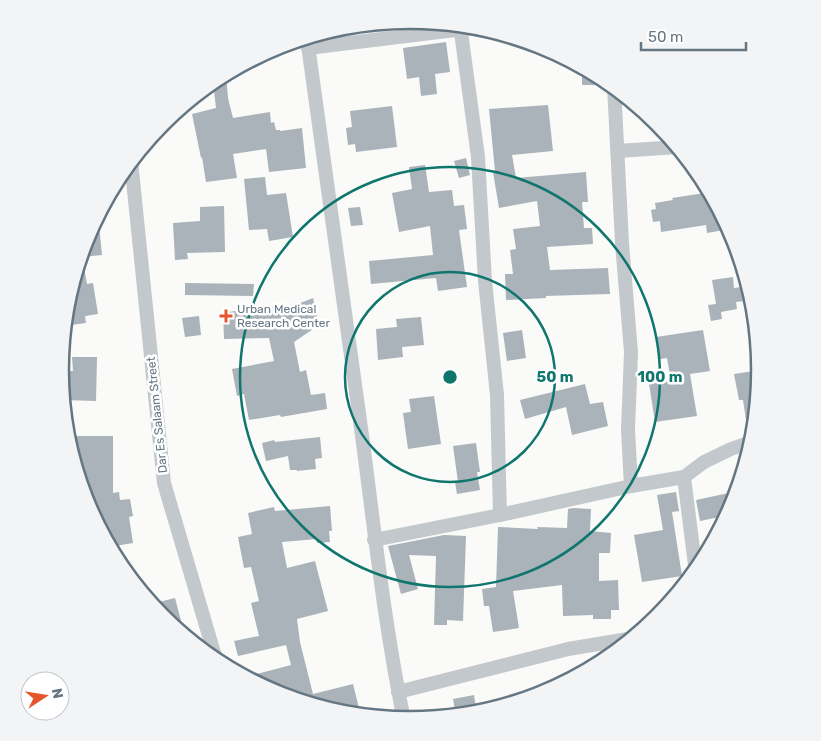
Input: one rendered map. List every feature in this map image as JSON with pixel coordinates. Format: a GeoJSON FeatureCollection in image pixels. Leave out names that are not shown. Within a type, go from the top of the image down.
{"type":"FeatureCollection","features":[{"type":"Feature","properties":{"kind":"street"},"geometry":{"type":"LineString","coordinates":[[316,42],[436,29]]}},
{"type":"Feature","properties":{"kind":"street"},"geometry":{"type":"LineString","coordinates":[[461,33],[478,157],[485,281],[498,395],[500,516]]}},
{"type":"Feature","properties":{"kind":"street"},"geometry":{"type":"LineString","coordinates":[[307,45],[361,429],[374,540],[402,712]]}},
{"type":"Feature","properties":{"kind":"street"},"geometry":{"type":"LineString","coordinates":[[615,96],[622,243],[631,352],[628,430],[631,486]]}},
{"type":"Feature","properties":{"kind":"street"},"geometry":{"type":"LineString","coordinates":[[618,151],[669,148]]}},
{"type":"Feature","properties":{"kind":"street","name":"Dar Es Salaam Street"},"geometry":{"type":"LineString","coordinates":[[132,172],[164,484],[213,650]]}},
{"type":"Feature","properties":{"kind":"street"},"geometry":{"type":"LineString","coordinates":[[374,540],[500,516],[684,476],[704,462],[744,444]]}},
{"type":"Feature","properties":{"kind":"street"},"geometry":{"type":"LineString","coordinates":[[684,476],[695,561]]}},
{"type":"Feature","properties":{"kind":"street"},"geometry":{"type":"LineString","coordinates":[[398,692],[568,649],[621,640]]}},
{"type":"Feature","properties":{"kind":"building"},"geometry":{"type":"Polygon","coordinates":[[[446,42],[450,72],[435,74],[437,94],[421,96],[419,77],[407,79],[403,48],[446,42]]]}},
{"type":"Feature","properties":{"kind":"building"},"geometry":{"type":"Polygon","coordinates":[[[582,76],[595,83],[595,85],[582,85],[582,76]]]}},
{"type":"Feature","properties":{"kind":"building"},"geometry":{"type":"Polygon","coordinates":[[[227,83],[233,118],[270,112],[271,123],[274,122],[276,130],[302,128],[306,168],[269,172],[266,149],[233,154],[237,178],[206,182],[192,114],[216,108],[214,91],[227,83]]]}},
{"type":"Feature","properties":{"kind":"building"},"geometry":{"type":"Polygon","coordinates":[[[548,105],[553,151],[512,155],[516,178],[586,172],[588,202],[582,202],[584,228],[592,228],[593,244],[547,247],[550,270],[608,268],[610,294],[546,296],[546,298],[506,300],[505,274],[513,274],[510,250],[516,249],[513,229],[540,226],[537,201],[499,208],[493,172],[495,171],[489,109],[548,105]]]}},
{"type":"Feature","properties":{"kind":"building"},"geometry":{"type":"Polygon","coordinates":[[[392,106],[397,147],[356,152],[355,144],[348,145],[346,128],[352,127],[350,111],[392,106]]]}},
{"type":"Feature","properties":{"kind":"building"},"geometry":{"type":"Polygon","coordinates":[[[466,158],[470,175],[459,178],[454,161],[466,158]]]}},
{"type":"Feature","properties":{"kind":"building"},"geometry":{"type":"Polygon","coordinates":[[[425,165],[429,192],[452,190],[454,206],[464,205],[467,229],[459,230],[467,287],[438,291],[436,278],[371,284],[369,261],[433,255],[430,226],[399,232],[392,193],[412,189],[409,167],[425,165]]]}},
{"type":"Feature","properties":{"kind":"building"},"geometry":{"type":"Polygon","coordinates":[[[265,177],[267,195],[286,193],[293,237],[269,241],[267,229],[249,230],[244,179],[265,177]]]}},
{"type":"Feature","properties":{"kind":"building"},"geometry":{"type":"Polygon","coordinates":[[[702,193],[722,230],[707,233],[706,225],[661,232],[660,221],[653,222],[651,210],[656,209],[655,203],[673,200],[672,198],[702,193]]]}},
{"type":"Feature","properties":{"kind":"building"},"geometry":{"type":"Polygon","coordinates":[[[224,206],[225,252],[187,253],[188,259],[175,260],[173,223],[200,221],[200,207],[224,206]]]}},
{"type":"Feature","properties":{"kind":"building"},"geometry":{"type":"Polygon","coordinates":[[[360,207],[363,225],[351,226],[348,208],[360,207]]]}},
{"type":"Feature","properties":{"kind":"building"},"geometry":{"type":"Polygon","coordinates":[[[99,230],[102,255],[89,256],[99,230]]]}},
{"type":"Feature","properties":{"kind":"building"},"geometry":{"type":"Polygon","coordinates":[[[84,269],[87,284],[93,283],[98,314],[85,316],[86,323],[72,325],[75,304],[84,269]]]}},
{"type":"Feature","properties":{"kind":"building"},"geometry":{"type":"Polygon","coordinates":[[[733,277],[734,288],[742,287],[745,301],[736,302],[737,309],[721,312],[722,319],[711,321],[708,305],[716,304],[712,280],[733,277]]]}},
{"type":"Feature","properties":{"kind":"building"},"geometry":{"type":"Polygon","coordinates":[[[185,283],[254,284],[253,296],[185,295],[185,283]]]}},
{"type":"Feature","properties":{"kind":"building"},"geometry":{"type":"Polygon","coordinates":[[[313,298],[319,325],[294,342],[300,372],[306,370],[311,395],[325,393],[327,409],[249,420],[244,394],[237,396],[232,369],[274,361],[269,338],[224,339],[223,313],[253,308],[295,305],[313,298]]]}},
{"type":"Feature","properties":{"kind":"building"},"geometry":{"type":"Polygon","coordinates":[[[199,316],[201,335],[185,337],[182,318],[199,316]]]}},
{"type":"Feature","properties":{"kind":"building"},"geometry":{"type":"Polygon","coordinates":[[[421,317],[424,345],[402,347],[403,357],[378,360],[376,329],[397,327],[396,319],[421,317]]]}},
{"type":"Feature","properties":{"kind":"building"},"geometry":{"type":"Polygon","coordinates":[[[522,330],[526,358],[507,361],[503,333],[522,330]]]}},
{"type":"Feature","properties":{"kind":"building"},"geometry":{"type":"Polygon","coordinates":[[[703,330],[710,371],[690,374],[697,416],[655,422],[649,384],[671,381],[667,358],[660,359],[656,337],[703,330]]]}},
{"type":"Feature","properties":{"kind":"building"},"geometry":{"type":"Polygon","coordinates":[[[72,357],[97,357],[96,401],[70,400],[69,371],[73,371],[72,357]]]}},
{"type":"Feature","properties":{"kind":"building"},"geometry":{"type":"Polygon","coordinates":[[[752,371],[752,393],[748,420],[746,420],[743,400],[739,400],[734,374],[752,371]]]}},
{"type":"Feature","properties":{"kind":"building"},"geometry":{"type":"Polygon","coordinates":[[[585,384],[590,404],[603,402],[608,426],[572,435],[566,407],[525,419],[520,400],[585,384]]]}},
{"type":"Feature","properties":{"kind":"building"},"geometry":{"type":"Polygon","coordinates":[[[434,396],[441,444],[408,449],[403,413],[411,412],[409,399],[434,396]]]}},
{"type":"Feature","properties":{"kind":"building"},"geometry":{"type":"Polygon","coordinates":[[[75,436],[113,436],[113,493],[119,492],[120,500],[130,499],[133,516],[129,517],[133,543],[118,546],[104,522],[87,480],[75,436]]]}},
{"type":"Feature","properties":{"kind":"building"},"geometry":{"type":"Polygon","coordinates":[[[320,437],[322,458],[315,459],[316,469],[290,470],[288,456],[266,461],[262,443],[274,440],[275,442],[320,437]]]}},
{"type":"Feature","properties":{"kind":"building"},"geometry":{"type":"Polygon","coordinates":[[[476,443],[480,472],[477,472],[480,490],[457,494],[455,482],[458,482],[453,446],[476,443]]]}},
{"type":"Feature","properties":{"kind":"building"},"geometry":{"type":"Polygon","coordinates":[[[676,492],[679,511],[672,512],[682,576],[642,582],[634,535],[663,530],[657,495],[676,492]]]}},
{"type":"Feature","properties":{"kind":"building"},"geometry":{"type":"Polygon","coordinates":[[[729,493],[719,517],[700,521],[696,500],[729,493]]]}},
{"type":"Feature","properties":{"kind":"building"},"geometry":{"type":"Polygon","coordinates":[[[330,506],[332,531],[329,531],[330,542],[317,543],[317,539],[282,542],[287,568],[315,561],[328,611],[297,619],[300,642],[313,694],[353,684],[359,708],[322,701],[255,674],[291,665],[286,645],[238,656],[234,641],[259,636],[251,603],[259,601],[251,567],[244,568],[238,537],[252,534],[248,513],[274,507],[275,511],[330,506]]]}},
{"type":"Feature","properties":{"kind":"building"},"geometry":{"type":"Polygon","coordinates":[[[568,509],[591,509],[590,531],[611,533],[610,553],[599,553],[599,581],[618,580],[619,610],[611,610],[611,619],[593,619],[593,615],[563,616],[562,585],[513,591],[519,628],[493,632],[489,606],[484,606],[482,589],[496,587],[498,527],[567,528],[568,509]]]}},
{"type":"Feature","properties":{"kind":"building"},"geometry":{"type":"Polygon","coordinates":[[[444,535],[466,536],[463,621],[447,620],[447,625],[434,625],[436,556],[409,555],[418,589],[401,594],[388,546],[444,535]]]}},
{"type":"Feature","properties":{"kind":"building"},"geometry":{"type":"Polygon","coordinates":[[[175,598],[182,624],[169,612],[160,602],[175,598]]]}},
{"type":"Feature","properties":{"kind":"building"},"geometry":{"type":"Polygon","coordinates":[[[474,695],[476,706],[455,709],[453,699],[474,695]]]}},
{"type":"Feature","properties":{"kind":"place","name":"Urban Medical Research Center"},"geometry":{"type":"Point","coordinates":[226,316]}}]}
